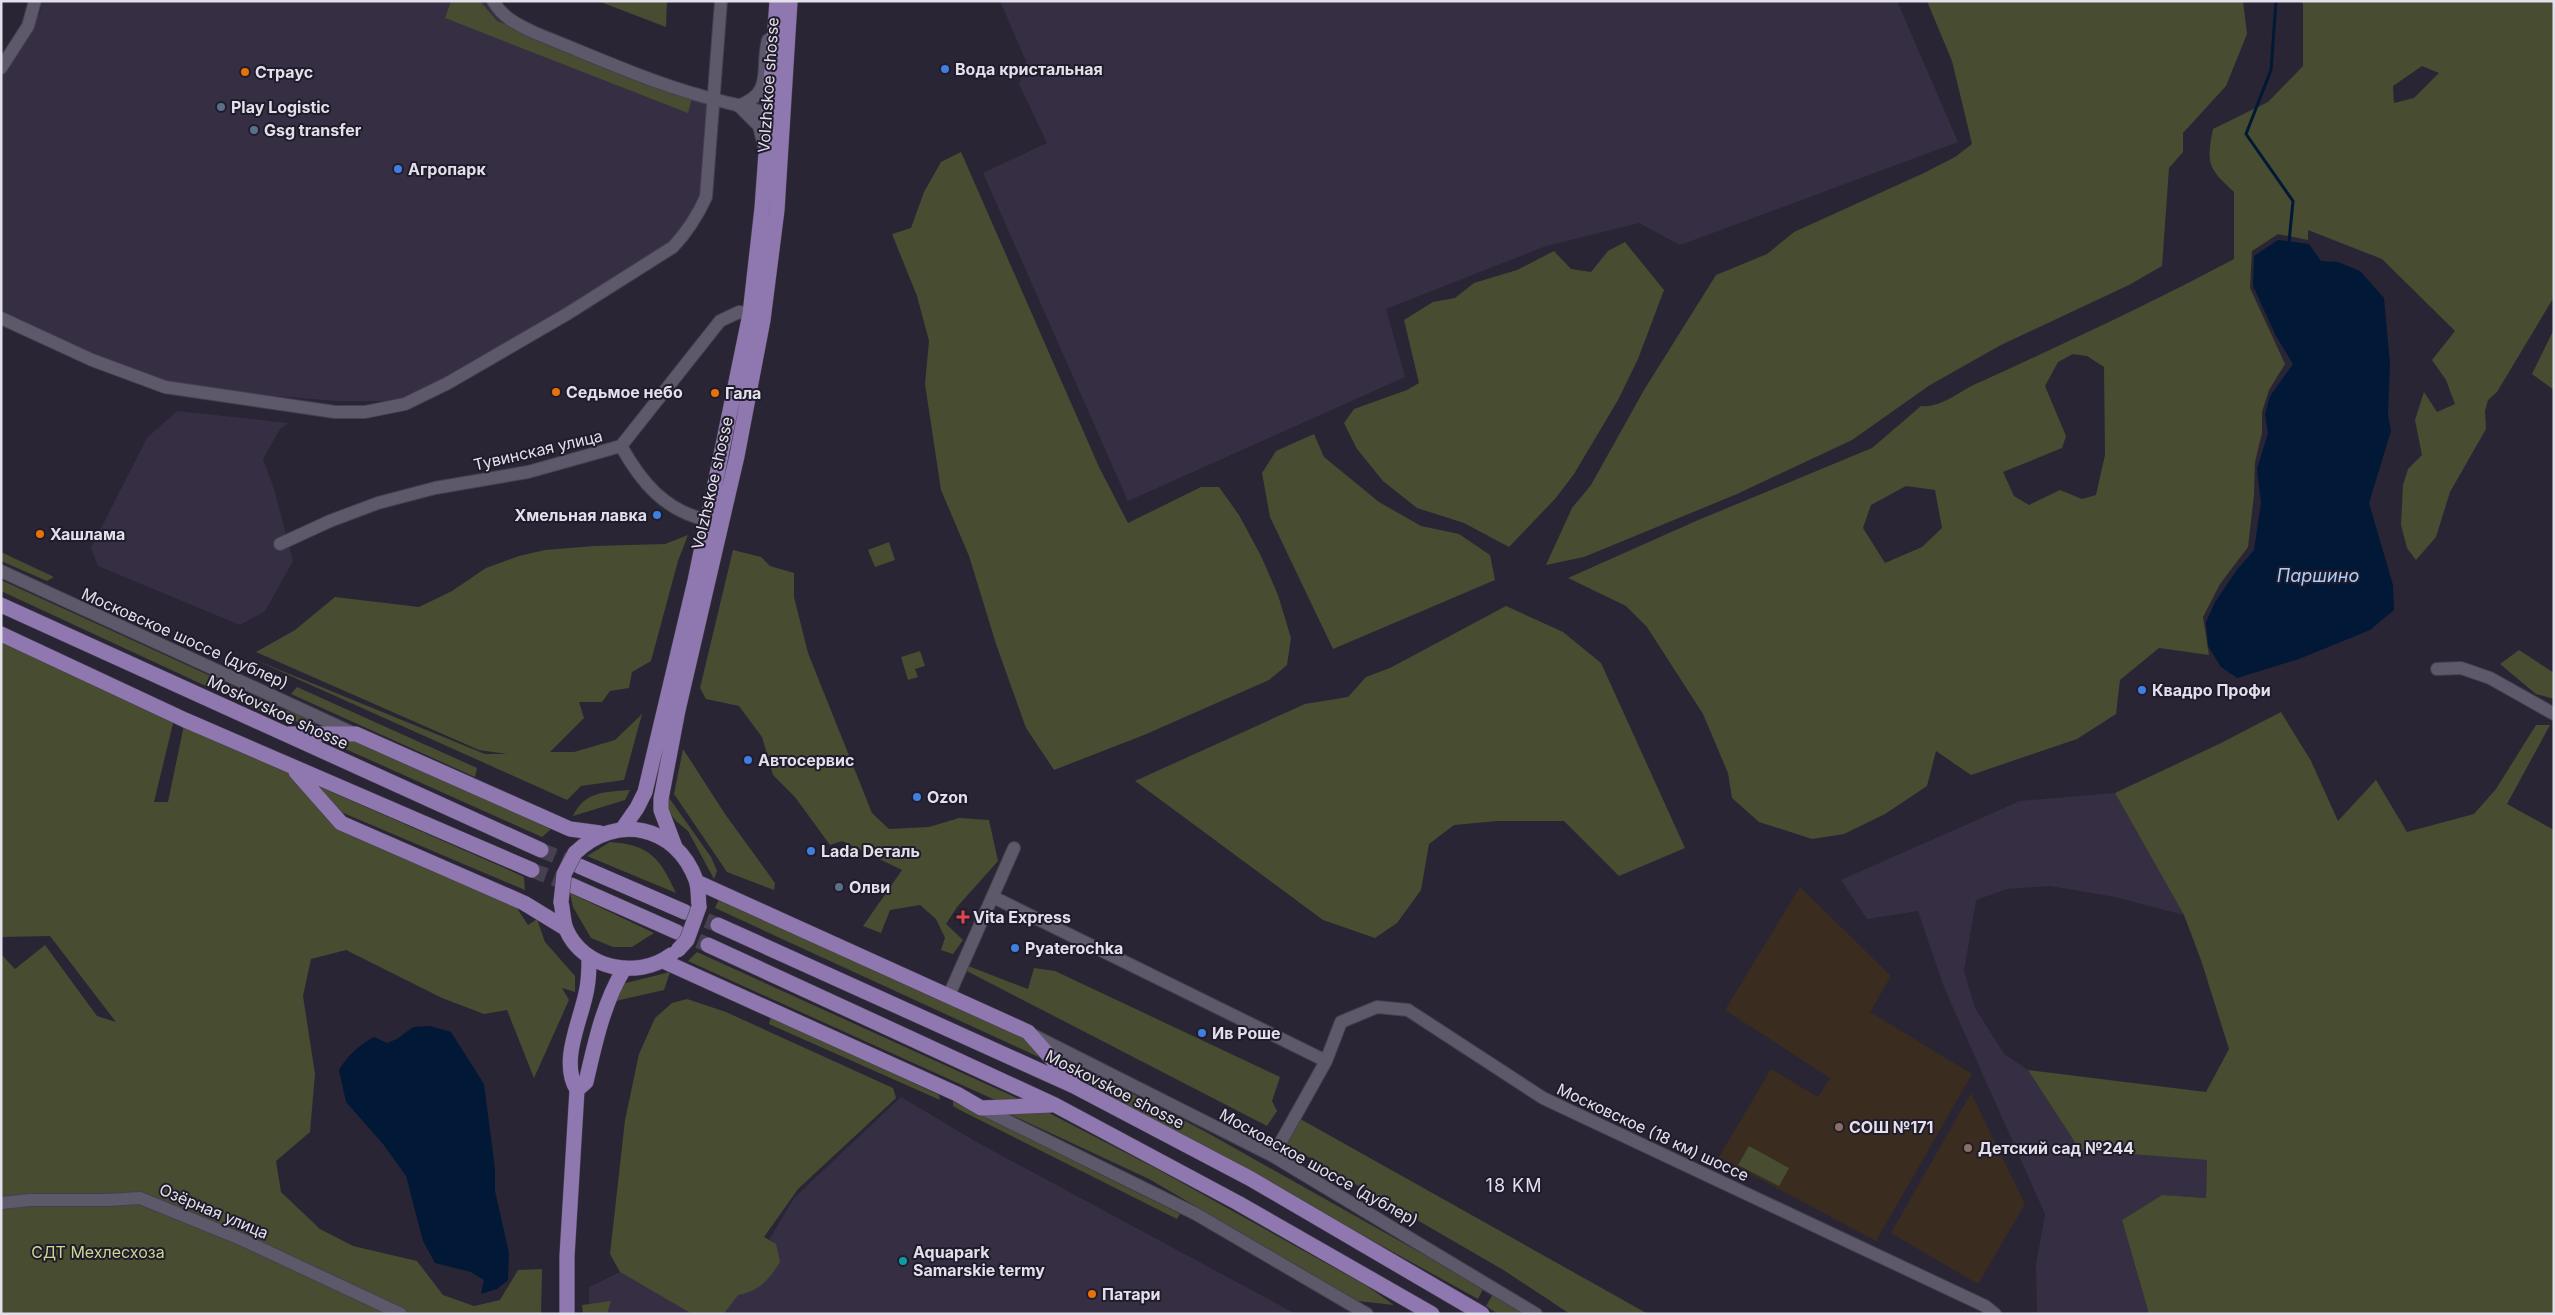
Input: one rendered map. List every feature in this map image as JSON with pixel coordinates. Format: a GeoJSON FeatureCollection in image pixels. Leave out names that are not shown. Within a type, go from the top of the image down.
{"type":"FeatureCollection","features":[{"type":"Feature","properties":{"kind":"main road","name":"Volzhskoe shosse"},"geometry":{"type":"LineString","coordinates":[[675,847],[661,810],[662,794],[754,371],[763,320],[779,179],[775,26],[777,1]]}},
{"type":"Feature","properties":{"kind":"main road","name":"Volzhskoe shosse"},"geometry":{"type":"LineString","coordinates":[[623,828],[637,808],[645,792],[695,581],[750,314],[769,116],[778,91],[790,1]]}},
{"type":"Feature","properties":{"kind":"main road","name":"Moskovskoe shosse"},"geometry":{"type":"LineString","coordinates":[[1,605],[541,850]]}},
{"type":"Feature","properties":{"kind":"main road"},"geometry":{"type":"LineString","coordinates":[[1,634],[292,767],[532,870]]}},
{"type":"Feature","properties":{"kind":"main road"},"geometry":{"type":"LineString","coordinates":[[282,734],[356,734],[570,829],[600,833],[623,828],[652,833],[675,847],[692,870],[697,882],[687,940],[678,950],[663,961],[624,969],[604,965],[589,957],[575,944],[565,928],[560,902],[564,874],[600,833]]}},
{"type":"Feature","properties":{"kind":"main road"},"geometry":{"type":"LineString","coordinates":[[292,767],[341,823],[524,903],[565,928]]}},
{"type":"Feature","properties":{"kind":"main road"},"geometry":{"type":"LineString","coordinates":[[577,860],[692,910]]}},
{"type":"Feature","properties":{"kind":"main road"},"geometry":{"type":"LineString","coordinates":[[697,882],[721,895],[846,948],[1028,1032],[1076,1087]]}},
{"type":"Feature","properties":{"kind":"main road"},"geometry":{"type":"LineString","coordinates":[[572,885],[677,932]]}},
{"type":"Feature","properties":{"kind":"main road","name":"Moskovskoe shosse"},"geometry":{"type":"LineString","coordinates":[[718,925],[1076,1087],[1251,1179],[1482,1314]]}},
{"type":"Feature","properties":{"kind":"main road"},"geometry":{"type":"LineString","coordinates":[[708,945],[1055,1105],[1238,1203],[1432,1314]]}},
{"type":"Feature","properties":{"kind":"main road"},"geometry":{"type":"LineString","coordinates":[[567,1314],[566,1256],[577,1090],[570,1078],[571,1054],[588,986],[589,957]]}},
{"type":"Feature","properties":{"kind":"main road"},"geometry":{"type":"LineString","coordinates":[[663,961],[948,1090],[981,1108],[1055,1105]]}},
{"type":"Feature","properties":{"kind":"main road"},"geometry":{"type":"LineString","coordinates":[[577,1090],[586,1082],[604,1010],[612,990],[624,969]]}},
{"type":"Feature","properties":{"kind":"street"},"geometry":{"type":"LineString","coordinates":[[1,68],[28,26],[35,1]]}},
{"type":"Feature","properties":{"kind":"street"},"geometry":{"type":"LineString","coordinates":[[493,1],[498,10],[513,23],[535,33],[687,93],[769,116],[774,120],[777,128],[774,154],[779,179]]}},
{"type":"Feature","properties":{"kind":"street"},"geometry":{"type":"LineString","coordinates":[[1,318],[92,360],[165,387],[335,412],[384,409],[404,404],[448,383],[567,314],[673,247],[696,220],[706,197],[722,1]]}},
{"type":"Feature","properties":{"kind":"street"},"geometry":{"type":"LineString","coordinates":[[738,106],[749,102],[761,90],[767,43],[770,32],[775,26]]}},
{"type":"Feature","properties":{"kind":"street"},"geometry":{"type":"LineString","coordinates":[[738,106],[754,119],[759,126],[766,155]]}},
{"type":"Feature","properties":{"kind":"street","name":"Тувинская улица"},"geometry":{"type":"LineString","coordinates":[[280,544],[330,521],[378,503],[435,488],[528,472],[621,446],[720,321],[739,312],[750,314]]}},
{"type":"Feature","properties":{"kind":"street"},"geometry":{"type":"LineString","coordinates":[[621,446],[629,460],[666,504],[675,510],[707,520]]}},
{"type":"Feature","properties":{"kind":"street","name":"Московское шоссе (дублер)"},"geometry":{"type":"LineString","coordinates":[[1,571],[356,734]]}},
{"type":"Feature","properties":{"kind":"street"},"geometry":{"type":"LineString","coordinates":[[2437,669],[2461,668],[2490,678],[2554,714]]}},
{"type":"Feature","properties":{"kind":"street"},"geometry":{"type":"LineString","coordinates":[[949,996],[1014,848]]}},
{"type":"Feature","properties":{"kind":"street"},"geometry":{"type":"LineString","coordinates":[[992,897],[1326,1061]]}},
{"type":"Feature","properties":{"kind":"street","name":"Московское (18 км) шоссе"},"geometry":{"type":"LineString","coordinates":[[1273,1156],[1326,1061],[1341,1022],[1377,1007],[1408,1010],[1543,1098],[1985,1306],[1995,1314]]}},
{"type":"Feature","properties":{"kind":"street","name":"Московское шоссе (дублер)"},"geometry":{"type":"LineString","coordinates":[[1028,1032],[1273,1156],[1536,1314]]}},
{"type":"Feature","properties":{"kind":"street"},"geometry":{"type":"LineString","coordinates":[[981,1108],[1196,1214],[1367,1314]]}},
{"type":"Feature","properties":{"kind":"street","name":"Озёрная улица"},"geometry":{"type":"LineString","coordinates":[[2,1203],[30,1200],[140,1198],[243,1240],[401,1314]]}},
{"type":"Feature","properties":{"kind":"shaded area"},"geometry":{"type":"Polygon","coordinates":[[[42,1],[495,1],[513,23],[715,100],[706,197],[686,233],[630,274],[411,401],[337,401],[165,387],[1,318],[1,64],[40,13],[42,1]]]}},
{"type":"Feature","properties":{"kind":"shaded area"},"geometry":{"type":"Polygon","coordinates":[[[1000,1],[1897,1],[1958,142],[1680,245],[1639,223],[1546,246],[1386,309],[1405,377],[1128,501],[983,173],[1047,143],[1019,84],[1026,61],[1000,1]]]}},
{"type":"Feature","properties":{"kind":"shaded area"},"geometry":{"type":"Polygon","coordinates":[[[177,411],[288,423],[280,429],[263,459],[274,489],[293,561],[265,611],[240,625],[98,566],[91,548],[147,438],[177,411]]]}},
{"type":"Feature","properties":{"kind":"shaded area"},"geometry":{"type":"Polygon","coordinates":[[[2115,793],[2184,915],[2115,897],[2050,886],[2007,889],[1976,900],[1964,971],[1975,1008],[2004,1054],[2028,1070],[2080,1150],[2207,1160],[2206,1198],[2162,1195],[2122,1220],[2149,1314],[2037,1314],[2036,1265],[2045,1214],[1944,987],[1918,911],[1867,919],[1841,880],[2020,801],[2115,793]]]}},
{"type":"Feature","properties":{"kind":"shaded area","name":"СОШ №171"},"geometry":{"type":"Polygon","coordinates":[[[1800,887],[1891,976],[1870,1012],[1972,1074],[1876,1241],[1719,1157],[1771,1069],[1818,1097],[1830,1078],[1725,1010],[1800,887]]]}},
{"type":"Feature","properties":{"kind":"shaded area","name":"Детский сад №244"},"geometry":{"type":"Polygon","coordinates":[[[1971,1093],[2025,1204],[1978,1284],[1891,1233],[1971,1093]]]}},
{"type":"Feature","properties":{"kind":"shaded area"},"geometry":{"type":"Polygon","coordinates":[[[901,1097],[980,1144],[1296,1314],[725,1314],[794,1198],[901,1097]]]}},
{"type":"Feature","properties":{"kind":"shaded area"},"geometry":{"type":"Polygon","coordinates":[[[620,1272],[692,1314],[589,1314],[589,1287],[620,1272]]]}},
{"type":"Feature","properties":{"kind":"green space"},"geometry":{"type":"Polygon","coordinates":[[[451,1],[480,1],[497,21],[692,98],[688,113],[445,18],[451,1]]]}},
{"type":"Feature","properties":{"kind":"green space"},"geometry":{"type":"Polygon","coordinates":[[[598,1],[667,1],[666,27],[598,1]]]}},
{"type":"Feature","properties":{"kind":"green space"},"geometry":{"type":"Polygon","coordinates":[[[1927,1],[2243,1],[2247,34],[2226,86],[2183,133],[2183,152],[2169,168],[2162,266],[2129,285],[2001,345],[1930,385],[1852,440],[1737,494],[1584,557],[1546,565],[1572,508],[1591,485],[1644,390],[1716,275],[1767,254],[1794,232],[1924,173],[1955,157],[1972,144],[1952,61],[1927,1]]]}},
{"type":"Feature","properties":{"kind":"green space"},"geometry":{"type":"Polygon","coordinates":[[[2301,1],[2554,1],[2554,297],[2497,392],[2488,400],[2485,411],[2486,429],[2450,492],[2436,537],[2416,560],[2407,548],[2401,525],[2403,485],[2408,469],[2422,455],[2415,420],[2424,392],[2437,412],[2455,404],[2446,380],[2432,360],[2455,331],[2382,259],[2308,230],[2308,240],[2278,234],[2252,251],[2250,288],[2285,364],[2269,390],[2262,412],[2262,433],[2255,462],[2254,495],[2248,547],[2220,584],[2203,617],[2209,655],[2159,648],[2120,680],[2116,714],[2077,739],[1971,775],[1936,751],[1927,786],[1885,814],[1844,834],[1812,839],[1759,822],[1732,798],[1728,773],[1703,714],[1647,627],[1626,606],[1568,578],[1696,521],[1872,448],[1921,406],[1929,406],[1944,401],[1973,385],[2044,353],[2234,259],[2234,192],[2219,177],[2211,165],[2210,150],[2213,129],[2268,102],[2303,66],[2303,4],[2301,1]],[[2422,66],[2393,86],[2394,103],[2414,98],[2439,73],[2422,66]],[[2073,354],[2058,362],[2045,386],[2066,436],[2062,448],[2003,472],[2014,496],[2029,505],[2060,490],[2082,499],[2096,495],[2105,455],[2104,367],[2087,356],[2073,354]],[[1906,486],[1871,505],[1863,528],[1885,563],[1922,547],[1942,528],[1935,490],[1906,486]]]}},
{"type":"Feature","properties":{"kind":"green space"},"geometry":{"type":"Polygon","coordinates":[[[961,152],[1099,467],[1128,523],[1201,487],[1219,487],[1239,515],[1261,556],[1278,595],[1291,638],[1287,665],[1269,680],[1144,735],[1054,770],[1026,728],[996,644],[969,556],[941,490],[925,384],[929,341],[917,296],[892,234],[911,228],[924,192],[941,162],[961,152]]]}},
{"type":"Feature","properties":{"kind":"green space"},"geometry":{"type":"Polygon","coordinates":[[[1625,242],[1664,290],[1638,359],[1618,400],[1574,474],[1555,499],[1509,547],[1464,523],[1417,508],[1383,481],[1357,449],[1344,423],[1354,409],[1407,390],[1419,383],[1404,320],[1433,302],[1455,298],[1474,283],[1517,270],[1554,251],[1571,269],[1591,272],[1608,251],[1625,242]]]}},
{"type":"Feature","properties":{"kind":"green space"},"geometry":{"type":"Polygon","coordinates":[[[2554,329],[2554,390],[2532,374],[2554,329]]]}},
{"type":"Feature","properties":{"kind":"green space"},"geometry":{"type":"Polygon","coordinates":[[[1314,434],[1324,457],[1379,502],[1421,526],[1459,534],[1490,555],[1495,580],[1333,649],[1270,517],[1262,473],[1276,451],[1314,434]]]}},
{"type":"Feature","properties":{"kind":"green space"},"geometry":{"type":"Polygon","coordinates":[[[688,535],[678,561],[651,661],[632,672],[629,688],[610,691],[602,702],[579,702],[584,718],[550,752],[574,752],[615,740],[642,714],[624,780],[581,786],[567,800],[253,659],[485,754],[507,754],[479,750],[256,652],[295,630],[335,597],[419,607],[452,591],[486,568],[519,556],[545,550],[594,546],[665,544],[688,535]]]}},
{"type":"Feature","properties":{"kind":"green space"},"geometry":{"type":"Polygon","coordinates":[[[889,542],[895,560],[875,567],[868,550],[889,542]]]}},
{"type":"Feature","properties":{"kind":"green space"},"geometry":{"type":"Polygon","coordinates":[[[733,550],[761,557],[770,566],[794,573],[794,597],[808,653],[872,813],[889,829],[929,827],[959,818],[989,820],[998,861],[957,907],[946,924],[963,940],[953,954],[941,950],[945,938],[936,919],[920,905],[890,910],[881,933],[863,926],[902,870],[842,841],[830,845],[795,797],[773,775],[762,737],[739,706],[706,699],[700,688],[733,550]]]}},
{"type":"Feature","properties":{"kind":"green space"},"geometry":{"type":"Polygon","coordinates":[[[1,552],[54,577],[47,581],[1,561],[1,552]]]}},
{"type":"Feature","properties":{"kind":"green space"},"geometry":{"type":"Polygon","coordinates":[[[1,580],[287,711],[290,707],[320,724],[279,720],[1,591],[1,580]]]}},
{"type":"Feature","properties":{"kind":"green space"},"geometry":{"type":"Polygon","coordinates":[[[1506,606],[1563,632],[1601,663],[1685,848],[1619,876],[1564,821],[1497,821],[1454,825],[1429,844],[1421,890],[1397,923],[1375,938],[1323,920],[1135,781],[1305,704],[1348,697],[1366,677],[1390,668],[1506,606]]]}},
{"type":"Feature","properties":{"kind":"green space","name":"СДТ Мехлесхоза"},"geometry":{"type":"Polygon","coordinates":[[[1,634],[175,715],[154,802],[168,802],[185,720],[292,767],[341,823],[509,896],[528,925],[537,919],[545,942],[575,976],[575,992],[562,988],[569,1000],[534,1078],[507,1010],[484,1014],[442,998],[346,950],[311,959],[303,996],[315,1074],[310,1132],[276,1161],[281,1192],[320,1229],[353,1246],[417,1261],[443,1295],[474,1306],[500,1300],[518,1270],[542,1269],[541,1314],[1,1314],[1,954],[15,969],[45,945],[97,1016],[116,1022],[50,936],[1,937],[1,634]]]}},
{"type":"Feature","properties":{"kind":"green space"},"geometry":{"type":"Polygon","coordinates":[[[2519,650],[2554,673],[2554,699],[2536,694],[2500,664],[2519,650]]]}},
{"type":"Feature","properties":{"kind":"green space"},"geometry":{"type":"Polygon","coordinates":[[[920,651],[925,666],[915,669],[918,677],[908,680],[901,657],[920,651]]]}},
{"type":"Feature","properties":{"kind":"green space"},"geometry":{"type":"Polygon","coordinates":[[[297,687],[477,768],[475,777],[291,694],[297,687]]]}},
{"type":"Feature","properties":{"kind":"green space"},"geometry":{"type":"Polygon","coordinates":[[[2281,712],[2311,761],[2338,821],[2376,780],[2407,832],[2474,814],[2496,789],[2536,725],[2550,725],[2507,804],[2554,830],[2554,1314],[2149,1314],[2122,1220],[2162,1195],[2206,1198],[2207,1160],[2080,1150],[2028,1070],[2206,1092],[2229,1049],[2201,960],[2184,915],[2115,793],[2219,744],[2281,712]]]}},
{"type":"Feature","properties":{"kind":"green space"},"geometry":{"type":"Polygon","coordinates":[[[312,734],[345,734],[551,829],[542,837],[312,734]]]}},
{"type":"Feature","properties":{"kind":"green space"},"geometry":{"type":"Polygon","coordinates":[[[683,749],[725,814],[775,883],[774,890],[727,872],[674,794],[683,749]]]}},
{"type":"Feature","properties":{"kind":"green space"},"geometry":{"type":"Polygon","coordinates":[[[318,786],[524,877],[525,890],[341,812],[318,786]]]}},
{"type":"Feature","properties":{"kind":"green space"},"geometry":{"type":"Polygon","coordinates":[[[630,790],[625,800],[573,816],[583,802],[590,797],[597,794],[630,790]]]}},
{"type":"Feature","properties":{"kind":"green space"},"geometry":{"type":"Polygon","coordinates":[[[667,795],[711,857],[717,871],[714,879],[688,831],[676,821],[661,802],[667,795]]]}},
{"type":"Feature","properties":{"kind":"green space"},"geometry":{"type":"Polygon","coordinates":[[[610,842],[635,846],[652,855],[665,871],[676,893],[587,856],[610,842]]]}},
{"type":"Feature","properties":{"kind":"green space"},"geometry":{"type":"Polygon","coordinates":[[[570,893],[654,933],[632,947],[613,947],[591,938],[573,907],[570,893]]]}},
{"type":"Feature","properties":{"kind":"green space"},"geometry":{"type":"Polygon","coordinates":[[[719,899],[1024,1038],[1043,1059],[715,908],[719,899]]]}},
{"type":"Feature","properties":{"kind":"green space"},"geometry":{"type":"Polygon","coordinates":[[[697,952],[1028,1103],[1004,1104],[688,961],[697,952]]]}},
{"type":"Feature","properties":{"kind":"green space"},"geometry":{"type":"Polygon","coordinates":[[[963,964],[1028,989],[1034,968],[1055,971],[1280,1077],[1272,1101],[1277,1111],[1267,1126],[961,968],[963,964]]]}},
{"type":"Feature","properties":{"kind":"green space"},"geometry":{"type":"Polygon","coordinates":[[[670,972],[664,990],[611,1002],[614,986],[670,972]]]}},
{"type":"Feature","properties":{"kind":"green space"},"geometry":{"type":"Polygon","coordinates":[[[687,999],[726,1012],[893,1088],[896,1098],[798,1189],[764,1237],[776,1244],[780,1262],[763,1284],[752,1291],[738,1295],[724,1314],[692,1314],[620,1272],[610,1254],[625,1120],[639,1054],[655,1018],[672,1003],[687,999]]]}},
{"type":"Feature","properties":{"kind":"green space"},"geometry":{"type":"Polygon","coordinates":[[[771,1016],[939,1095],[940,1100],[769,1024],[771,1016]]]}},
{"type":"Feature","properties":{"kind":"green space"},"geometry":{"type":"Polygon","coordinates":[[[1041,1042],[1093,1073],[1206,1132],[1453,1271],[1483,1289],[1478,1299],[1073,1075],[1041,1042]]]}},
{"type":"Feature","properties":{"kind":"green space"},"geometry":{"type":"Polygon","coordinates":[[[953,1101],[1180,1214],[1177,1219],[960,1110],[953,1106],[953,1101]]]}},
{"type":"Feature","properties":{"kind":"green space"},"geometry":{"type":"Polygon","coordinates":[[[1003,1111],[1049,1113],[1159,1170],[1367,1286],[1394,1305],[1358,1301],[1149,1179],[1003,1111]]]}},
{"type":"Feature","properties":{"kind":"green space"},"geometry":{"type":"Polygon","coordinates":[[[1295,1116],[1648,1314],[1570,1314],[1505,1271],[1281,1141],[1295,1116]]]}},
{"type":"Feature","properties":{"kind":"green space"},"geometry":{"type":"Polygon","coordinates":[[[1749,1146],[1789,1168],[1779,1186],[1738,1165],[1749,1146]]]}},
{"type":"Feature","properties":{"kind":"green space"},"geometry":{"type":"Polygon","coordinates":[[[1493,1294],[1523,1314],[1498,1314],[1486,1306],[1493,1294]]]}},
{"type":"Feature","properties":{"kind":"green space"},"geometry":{"type":"Polygon","coordinates":[[[611,1301],[607,1314],[583,1314],[582,1305],[611,1301]]]}},
{"type":"Feature","properties":{"kind":"water","name":"Паршино"},"geometry":{"type":"Polygon","coordinates":[[[2278,240],[2309,244],[2321,261],[2338,262],[2360,271],[2384,298],[2390,364],[2388,415],[2391,431],[2369,503],[2393,585],[2394,610],[2370,630],[2299,659],[2237,678],[2221,667],[2208,646],[2206,622],[2215,602],[2236,571],[2254,550],[2261,503],[2257,469],[2268,433],[2265,414],[2270,396],[2293,364],[2276,336],[2253,286],[2254,256],[2278,240]]]}},
{"type":"Feature","properties":{"kind":"water"},"geometry":{"type":"Polygon","coordinates":[[[430,1026],[451,1032],[484,1084],[495,1169],[495,1191],[509,1253],[508,1280],[497,1289],[481,1294],[484,1280],[471,1272],[435,1263],[423,1241],[406,1176],[383,1144],[346,1102],[339,1070],[354,1051],[374,1037],[387,1043],[397,1039],[413,1027],[430,1026]]]}},
{"type":"Feature","properties":{"kind":"waterway"},"geometry":{"type":"LineString","coordinates":[[2276,1],[2271,70],[2246,134],[2293,201],[2289,242]]}},
{"type":"Feature","properties":{"kind":"tunnel"},"geometry":{"type":"LineString","coordinates":[[541,850],[579,866]]}},
{"type":"Feature","properties":{"kind":"tunnel"},"geometry":{"type":"LineString","coordinates":[[532,870],[571,885]]}},
{"type":"Feature","properties":{"kind":"tunnel"},"geometry":{"type":"LineString","coordinates":[[685,912],[718,925]]}},
{"type":"Feature","properties":{"kind":"tunnel"},"geometry":{"type":"LineString","coordinates":[[677,932],[708,945]]}},
{"type":"Feature","properties":{"kind":"place","name":"Вода кристальная"},"geometry":{"type":"Point","coordinates":[945,69]}},
{"type":"Feature","properties":{"kind":"place","name":"Страус"},"geometry":{"type":"Point","coordinates":[245,72]}},
{"type":"Feature","properties":{"kind":"place","name":"Play Logistic"},"geometry":{"type":"Point","coordinates":[221,107]}},
{"type":"Feature","properties":{"kind":"place","name":"Gsg transfer"},"geometry":{"type":"Point","coordinates":[254,130]}},
{"type":"Feature","properties":{"kind":"place","name":"Агропарк"},"geometry":{"type":"Point","coordinates":[398,169]}},
{"type":"Feature","properties":{"kind":"place","name":"Седьмое небо"},"geometry":{"type":"Point","coordinates":[556,392]}},
{"type":"Feature","properties":{"kind":"place","name":"Гала"},"geometry":{"type":"Point","coordinates":[715,393]}},
{"type":"Feature","properties":{"kind":"place","name":"Хмельная лавка"},"geometry":{"type":"Point","coordinates":[657,515]}},
{"type":"Feature","properties":{"kind":"place","name":"Хашлама"},"geometry":{"type":"Point","coordinates":[40,534]}},
{"type":"Feature","properties":{"kind":"place","name":"Квадро Профи"},"geometry":{"type":"Point","coordinates":[2142,690]}},
{"type":"Feature","properties":{"kind":"place","name":"Автосервис"},"geometry":{"type":"Point","coordinates":[748,760]}},
{"type":"Feature","properties":{"kind":"place","name":"Ozon"},"geometry":{"type":"Point","coordinates":[917,797]}},
{"type":"Feature","properties":{"kind":"place","name":"Lada Dеталь"},"geometry":{"type":"Point","coordinates":[811,851]}},
{"type":"Feature","properties":{"kind":"place","name":"Олви"},"geometry":{"type":"Point","coordinates":[839,887]}},
{"type":"Feature","properties":{"kind":"place","name":"Vita Express"},"geometry":{"type":"Point","coordinates":[963,917]}},
{"type":"Feature","properties":{"kind":"place","name":"Pyaterochka"},"geometry":{"type":"Point","coordinates":[1015,948]}},
{"type":"Feature","properties":{"kind":"place","name":"Ив Роше"},"geometry":{"type":"Point","coordinates":[1202,1033]}},
{"type":"Feature","properties":{"kind":"place","name":"СОШ №171"},"geometry":{"type":"Point","coordinates":[1839,1127]}},
{"type":"Feature","properties":{"kind":"place","name":"Детский сад №244"},"geometry":{"type":"Point","coordinates":[1968,1148]}},
{"type":"Feature","properties":{"kind":"place","name":"Aquapark Samarskie termy"},"geometry":{"type":"Point","coordinates":[903,1261]}},
{"type":"Feature","properties":{"kind":"place","name":"Патари"},"geometry":{"type":"Point","coordinates":[1092,1294]}},
{"type":"Feature","properties":{"kind":"district","name":"18 KM"},"geometry":{"type":"Point","coordinates":[1514,1186]}}]}
